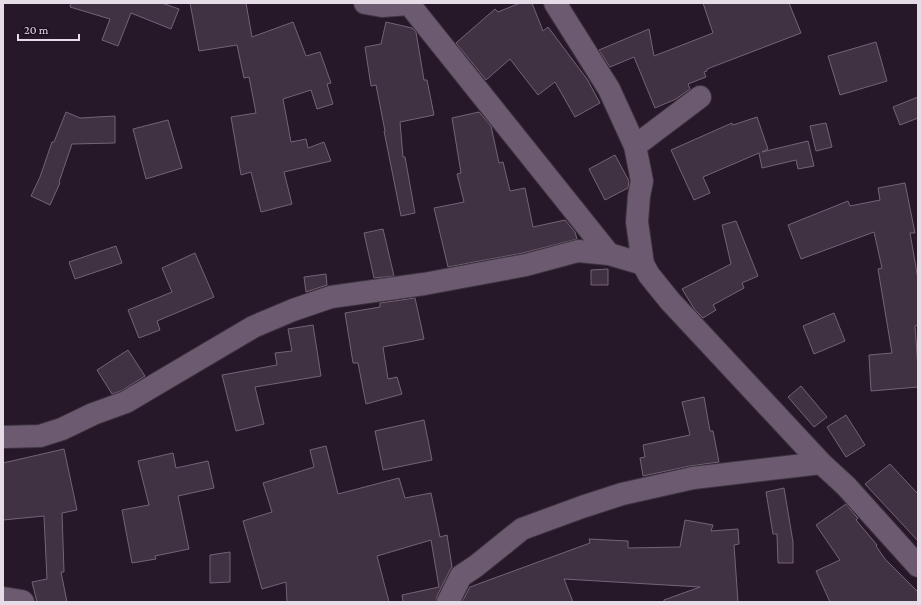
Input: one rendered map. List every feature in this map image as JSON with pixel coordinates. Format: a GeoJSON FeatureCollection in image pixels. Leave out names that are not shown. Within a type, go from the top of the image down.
{"type":"FeatureCollection","features":[{"type":"Feature","properties":{"kind":"street"},"geometry":{"type":"LineString","coordinates":[[365,3],[382,6],[410,4],[609,254]]}},
{"type":"Feature","properties":{"kind":"street"},"geometry":{"type":"LineString","coordinates":[[555,3],[609,88],[635,146],[642,181],[637,222],[643,264],[649,275],[670,301],[821,463],[846,486],[918,566]]}},
{"type":"Feature","properties":{"kind":"street"},"geometry":{"type":"LineString","coordinates":[[635,146],[700,97]]}},
{"type":"Feature","properties":{"kind":"street"},"geometry":{"type":"LineString","coordinates":[[3,437],[40,436],[62,429],[93,414],[126,402],[253,327],[293,310],[331,297],[424,284],[526,265],[578,252],[609,254],[643,264]]}},
{"type":"Feature","properties":{"kind":"street"},"geometry":{"type":"LineString","coordinates":[[448,602],[460,576],[476,566],[522,529],[622,494],[693,478],[821,463]]}},
{"type":"Feature","properties":{"kind":"street"},"geometry":{"type":"LineString","coordinates":[[3,598],[23,602]]}},
{"type":"Feature","properties":{"kind":"building"},"geometry":{"type":"Polygon","coordinates":[[[71,3],[162,3],[179,9],[171,29],[131,13],[118,46],[102,40],[110,19],[70,7],[71,3]]]}},
{"type":"Feature","properties":{"kind":"building"},"geometry":{"type":"Polygon","coordinates":[[[190,3],[246,3],[252,37],[293,22],[306,56],[320,52],[331,83],[327,84],[333,104],[317,109],[311,90],[283,99],[291,142],[306,139],[308,148],[324,142],[331,161],[284,172],[292,204],[261,212],[251,172],[241,175],[231,117],[256,113],[249,77],[244,78],[237,45],[199,51],[190,3]]]}},
{"type":"Feature","properties":{"kind":"building"},"geometry":{"type":"Polygon","coordinates":[[[520,3],[532,3],[543,31],[548,27],[587,79],[600,103],[575,117],[555,82],[538,95],[510,59],[486,80],[456,43],[495,9],[498,12],[520,3]]]}},
{"type":"Feature","properties":{"kind":"building"},"geometry":{"type":"Polygon","coordinates":[[[703,3],[789,3],[801,33],[707,69],[707,71],[704,72],[706,77],[688,84],[690,89],[676,99],[655,108],[634,57],[610,67],[599,50],[649,29],[654,56],[713,33],[703,3]]]}},
{"type":"Feature","properties":{"kind":"building"},"geometry":{"type":"Polygon","coordinates":[[[386,22],[412,28],[416,32],[424,80],[427,80],[434,115],[400,122],[403,157],[405,157],[415,213],[401,216],[376,85],[371,86],[365,47],[381,44],[386,22]]]}},
{"type":"Feature","properties":{"kind":"building"},"geometry":{"type":"Polygon","coordinates":[[[876,42],[887,81],[840,95],[828,56],[876,42]]]}},
{"type":"Feature","properties":{"kind":"building"},"geometry":{"type":"Polygon","coordinates":[[[918,97],[918,118],[900,125],[893,107],[918,97]]]}},
{"type":"Feature","properties":{"kind":"building"},"geometry":{"type":"Polygon","coordinates":[[[66,112],[80,118],[115,116],[115,143],[72,144],[59,182],[60,183],[50,205],[31,196],[40,177],[52,142],[54,142],[66,112]]]}},
{"type":"Feature","properties":{"kind":"building"},"geometry":{"type":"Polygon","coordinates":[[[479,112],[491,126],[499,163],[503,162],[510,191],[525,188],[533,227],[565,220],[575,232],[577,239],[523,253],[448,267],[434,208],[464,202],[457,174],[461,173],[452,118],[479,112]]]}},
{"type":"Feature","properties":{"kind":"building"},"geometry":{"type":"Polygon","coordinates":[[[757,117],[768,149],[762,152],[808,141],[814,166],[798,169],[796,160],[762,168],[759,153],[703,177],[710,193],[694,200],[671,150],[732,123],[733,125],[757,117]]]}},
{"type":"Feature","properties":{"kind":"building"},"geometry":{"type":"Polygon","coordinates":[[[168,120],[182,168],[146,179],[133,129],[168,120]]]}},
{"type":"Feature","properties":{"kind":"building"},"geometry":{"type":"Polygon","coordinates":[[[826,123],[832,147],[816,151],[810,126],[826,123]]]}},
{"type":"Feature","properties":{"kind":"building"},"geometry":{"type":"Polygon","coordinates":[[[615,155],[629,181],[628,188],[605,200],[589,169],[615,155]]]}},
{"type":"Feature","properties":{"kind":"building"},"geometry":{"type":"Polygon","coordinates":[[[905,183],[915,233],[910,233],[918,279],[918,325],[915,326],[918,387],[871,391],[869,355],[892,353],[878,269],[882,268],[874,232],[801,259],[788,225],[848,201],[850,206],[880,200],[878,188],[905,183]]]}},
{"type":"Feature","properties":{"kind":"building"},"geometry":{"type":"Polygon","coordinates":[[[736,221],[758,276],[742,283],[744,288],[713,305],[716,310],[703,318],[695,310],[682,289],[731,264],[722,225],[736,221]]]}},
{"type":"Feature","properties":{"kind":"building"},"geometry":{"type":"Polygon","coordinates":[[[383,229],[394,276],[374,278],[364,233],[383,229]]]}},
{"type":"Feature","properties":{"kind":"building"},"geometry":{"type":"Polygon","coordinates":[[[116,246],[122,263],[75,279],[69,262],[116,246]]]}},
{"type":"Feature","properties":{"kind":"building"},"geometry":{"type":"Polygon","coordinates":[[[195,253],[214,297],[157,321],[160,330],[139,338],[128,310],[172,292],[162,268],[195,253]]]}},
{"type":"Feature","properties":{"kind":"building"},"geometry":{"type":"Polygon","coordinates":[[[608,269],[608,285],[591,285],[591,270],[608,269]]]}},
{"type":"Feature","properties":{"kind":"building"},"geometry":{"type":"Polygon","coordinates":[[[326,274],[327,285],[306,292],[304,277],[326,274]]]}},
{"type":"Feature","properties":{"kind":"building"},"geometry":{"type":"Polygon","coordinates":[[[415,298],[424,339],[383,347],[388,379],[397,377],[402,394],[366,404],[358,363],[353,363],[345,313],[380,307],[380,303],[415,298]]]}},
{"type":"Feature","properties":{"kind":"building"},"geometry":{"type":"Polygon","coordinates":[[[834,313],[845,341],[814,354],[803,326],[834,313]]]}},
{"type":"Feature","properties":{"kind":"building"},"geometry":{"type":"Polygon","coordinates":[[[313,325],[321,376],[255,387],[264,424],[236,431],[222,375],[277,365],[275,353],[292,351],[288,329],[313,325]]]}},
{"type":"Feature","properties":{"kind":"building"},"geometry":{"type":"Polygon","coordinates":[[[128,350],[145,376],[121,391],[112,394],[97,370],[128,350]]]}},
{"type":"Feature","properties":{"kind":"building"},"geometry":{"type":"Polygon","coordinates":[[[801,386],[827,417],[814,427],[788,397],[801,386]]]}},
{"type":"Feature","properties":{"kind":"building"},"geometry":{"type":"Polygon","coordinates":[[[704,397],[710,431],[713,431],[719,462],[690,466],[643,476],[640,458],[645,457],[643,445],[690,435],[682,402],[704,397]]]}},
{"type":"Feature","properties":{"kind":"building"},"geometry":{"type":"Polygon","coordinates":[[[846,415],[865,445],[846,457],[827,427],[846,415]]]}},
{"type":"Feature","properties":{"kind":"building"},"geometry":{"type":"Polygon","coordinates":[[[424,420],[432,460],[383,470],[375,431],[424,420]]]}},
{"type":"Feature","properties":{"kind":"building"},"geometry":{"type":"Polygon","coordinates":[[[326,446],[338,494],[399,478],[405,498],[431,493],[440,537],[447,535],[452,567],[437,596],[436,602],[403,602],[402,595],[439,587],[431,540],[377,556],[389,602],[287,602],[286,582],[262,589],[243,521],[272,512],[263,483],[314,467],[310,450],[326,446]]]}},
{"type":"Feature","properties":{"kind":"building"},"geometry":{"type":"Polygon","coordinates":[[[64,449],[77,510],[62,513],[64,572],[61,572],[67,602],[37,602],[32,582],[47,579],[44,516],[3,520],[3,463],[64,449]]]}},
{"type":"Feature","properties":{"kind":"building"},"geometry":{"type":"Polygon","coordinates":[[[173,453],[176,468],[208,461],[214,488],[178,496],[189,549],[155,556],[156,559],[132,563],[122,510],[149,505],[138,461],[173,453]]]}},
{"type":"Feature","properties":{"kind":"building"},"geometry":{"type":"Polygon","coordinates":[[[890,464],[918,494],[918,541],[865,484],[890,464]]]}},
{"type":"Feature","properties":{"kind":"building"},"geometry":{"type":"Polygon","coordinates":[[[784,488],[793,542],[793,563],[778,563],[777,534],[773,534],[766,492],[784,488]]]}},
{"type":"Feature","properties":{"kind":"building"},"geometry":{"type":"Polygon","coordinates":[[[846,504],[858,518],[856,520],[877,545],[876,546],[885,559],[918,592],[918,602],[830,602],[816,571],[840,560],[816,525],[846,504]]]}},
{"type":"Feature","properties":{"kind":"building"},"geometry":{"type":"Polygon","coordinates":[[[685,520],[713,525],[711,531],[738,529],[739,544],[734,545],[738,602],[664,602],[664,600],[700,587],[564,579],[573,602],[462,602],[470,587],[590,543],[589,539],[628,541],[628,548],[680,547],[685,520]]]}},
{"type":"Feature","properties":{"kind":"building"},"geometry":{"type":"Polygon","coordinates":[[[230,552],[230,582],[210,583],[210,555],[230,552]]]}}]}
